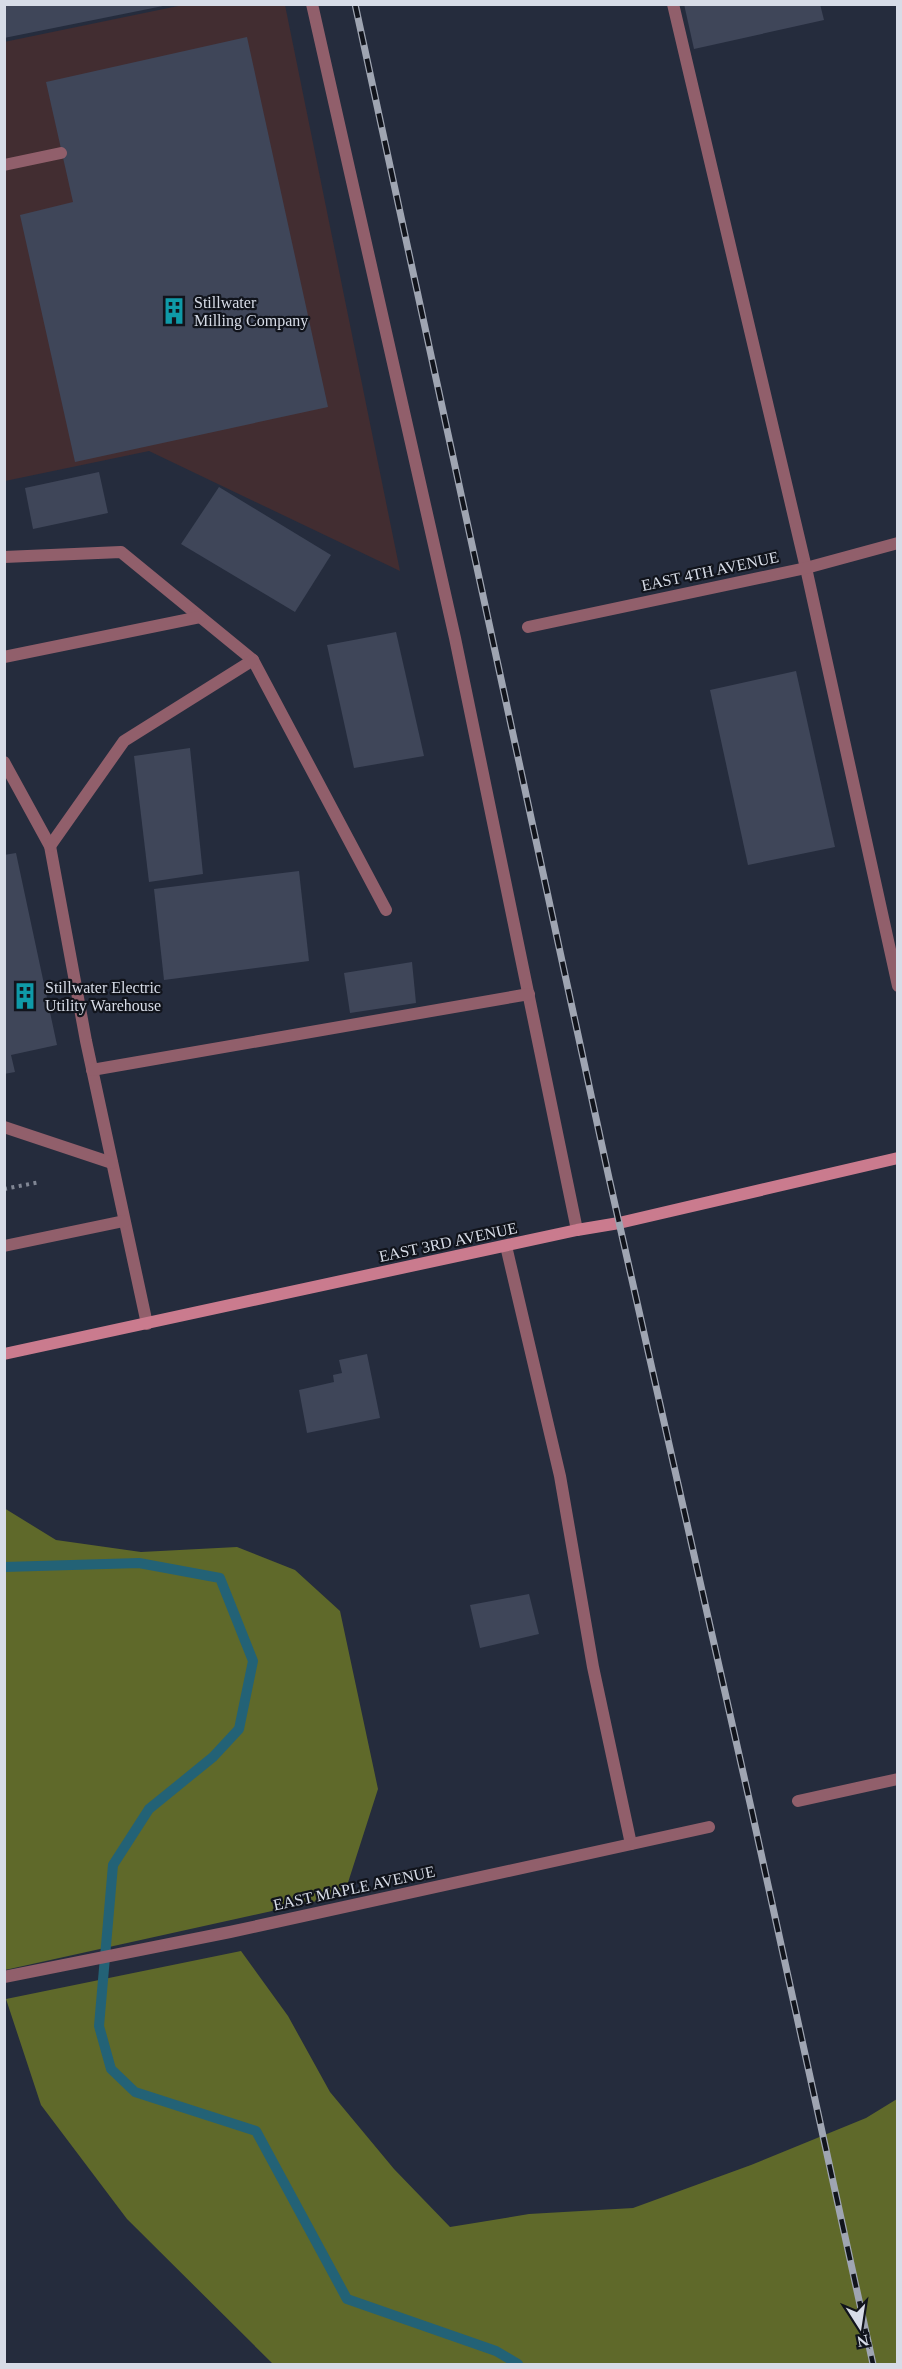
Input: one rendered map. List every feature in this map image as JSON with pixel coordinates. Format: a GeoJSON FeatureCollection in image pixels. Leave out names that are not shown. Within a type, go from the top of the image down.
{"type":"FeatureCollection","features":[{"type":"Feature","properties":{"kind":"street"},"geometry":{"type":"LineString","coordinates":[[312,4],[455,638],[577,1230]]}},
{"type":"Feature","properties":{"kind":"street"},"geometry":{"type":"LineString","coordinates":[[673,4],[806,568],[897,986]]}},
{"type":"Feature","properties":{"kind":"street"},"geometry":{"type":"LineString","coordinates":[[4,165],[62,153]]}},
{"type":"Feature","properties":{"kind":"street","name":"EAST 4TH AVENUE"},"geometry":{"type":"LineString","coordinates":[[528,627],[806,568],[897,543]]}},
{"type":"Feature","properties":{"kind":"street"},"geometry":{"type":"LineString","coordinates":[[4,557],[121,552],[253,660],[386,910]]}},
{"type":"Feature","properties":{"kind":"street"},"geometry":{"type":"LineString","coordinates":[[4,657],[200,617]]}},
{"type":"Feature","properties":{"kind":"street"},"geometry":{"type":"LineString","coordinates":[[50,846],[124,741],[253,660]]}},
{"type":"Feature","properties":{"kind":"street"},"geometry":{"type":"LineString","coordinates":[[4,762],[50,846],[92,1070],[147,1324]]}},
{"type":"Feature","properties":{"kind":"street"},"geometry":{"type":"LineString","coordinates":[[92,1070],[529,994]]}},
{"type":"Feature","properties":{"kind":"street"},"geometry":{"type":"LineString","coordinates":[[4,1127],[112,1163]]}},
{"type":"Feature","properties":{"kind":"street","name":"EAST 3RD AVENUE"},"geometry":{"type":"LineString","coordinates":[[4,1354],[577,1230],[620,1223],[897,1158]]}},
{"type":"Feature","properties":{"kind":"street"},"geometry":{"type":"LineString","coordinates":[[4,1246],[124,1221]]}},
{"type":"Feature","properties":{"kind":"street"},"geometry":{"type":"LineString","coordinates":[[506,1246],[560,1476],[593,1667],[631,1844]]}},
{"type":"Feature","properties":{"kind":"street"},"geometry":{"type":"LineString","coordinates":[[798,1801],[897,1779]]}},
{"type":"Feature","properties":{"kind":"street","name":"EAST MAPLE AVENUE"},"geometry":{"type":"LineString","coordinates":[[4,1977],[230,1932],[709,1827]]}},
{"type":"Feature","properties":{"kind":"path"},"geometry":{"type":"LineString","coordinates":[[4,1189],[40,1182]]}},
{"type":"Feature","properties":{"kind":"shaded area"},"geometry":{"type":"Polygon","coordinates":[[[183,5],[285,5],[400,571],[149,451],[5,481],[4,42],[183,5]]]}},
{"type":"Feature","properties":{"kind":"green space"},"geometry":{"type":"Polygon","coordinates":[[[4,1508],[56,1540],[141,1552],[237,1547],[295,1570],[340,1611],[378,1789],[344,1895],[5,1970],[4,1508]]]}},
{"type":"Feature","properties":{"kind":"green space"},"geometry":{"type":"Polygon","coordinates":[[[241,1951],[288,2016],[330,2092],[394,2169],[450,2227],[529,2214],[633,2208],[751,2165],[866,2118],[897,2099],[897,2364],[273,2364],[127,2219],[41,2105],[6,1999],[241,1951]]]}},
{"type":"Feature","properties":{"kind":"building"},"geometry":{"type":"Polygon","coordinates":[[[4,4],[163,4],[163,6],[4,38],[4,4]]]}},
{"type":"Feature","properties":{"kind":"building"},"geometry":{"type":"Polygon","coordinates":[[[684,4],[820,4],[824,20],[694,49],[684,4]]]}},
{"type":"Feature","properties":{"kind":"building","name":"Stillwater Milling Company"},"geometry":{"type":"Polygon","coordinates":[[[247,37],[328,407],[75,462],[20,215],[73,202],[46,82],[247,37]]]}},
{"type":"Feature","properties":{"kind":"building"},"geometry":{"type":"Polygon","coordinates":[[[99,472],[108,513],[33,529],[25,488],[99,472]]]}},
{"type":"Feature","properties":{"kind":"building"},"geometry":{"type":"Polygon","coordinates":[[[219,487],[331,555],[295,612],[181,544],[219,487]]]}},
{"type":"Feature","properties":{"kind":"building"},"geometry":{"type":"Polygon","coordinates":[[[396,632],[424,756],[354,768],[327,645],[396,632]]]}},
{"type":"Feature","properties":{"kind":"building"},"geometry":{"type":"Polygon","coordinates":[[[796,671],[835,847],[748,865],[710,690],[796,671]]]}},
{"type":"Feature","properties":{"kind":"building"},"geometry":{"type":"Polygon","coordinates":[[[190,748],[203,874],[149,882],[134,756],[190,748]]]}},
{"type":"Feature","properties":{"kind":"building","name":"Stillwater Electric Utility Warehouse"},"geometry":{"type":"Polygon","coordinates":[[[16,853],[57,1045],[11,1055],[15,1072],[4,1074],[4,855],[16,853]]]}},
{"type":"Feature","properties":{"kind":"building"},"geometry":{"type":"Polygon","coordinates":[[[299,871],[309,961],[164,980],[154,889],[299,871]]]}},
{"type":"Feature","properties":{"kind":"building"},"geometry":{"type":"Polygon","coordinates":[[[412,962],[416,1003],[350,1013],[344,973],[412,962]]]}},
{"type":"Feature","properties":{"kind":"building"},"geometry":{"type":"Polygon","coordinates":[[[367,1354],[380,1418],[307,1433],[299,1390],[334,1382],[333,1375],[342,1373],[339,1360],[367,1354]]]}},
{"type":"Feature","properties":{"kind":"building"},"geometry":{"type":"Polygon","coordinates":[[[529,1594],[539,1634],[480,1648],[470,1605],[529,1594]]]}},
{"type":"Feature","properties":{"kind":"waterway"},"geometry":{"type":"LineString","coordinates":[[4,1567],[139,1563],[220,1578],[253,1661],[239,1729],[213,1757],[149,1809],[113,1865],[99,2026],[111,2069],[135,2092],[256,2131],[347,2299],[496,2351],[518,2364]]}},
{"type":"Feature","properties":{"kind":"railway"},"geometry":{"type":"LineString","coordinates":[[355,4],[609,1178],[752,1812],[873,2364]]}},
{"type":"Feature","properties":{"kind":"place","name":"Stillwater Milling Company"},"geometry":{"type":"Point","coordinates":[174,311]}},
{"type":"Feature","properties":{"kind":"place","name":"Stillwater Electric Utility Warehouse"},"geometry":{"type":"Point","coordinates":[25,996]}}]}
